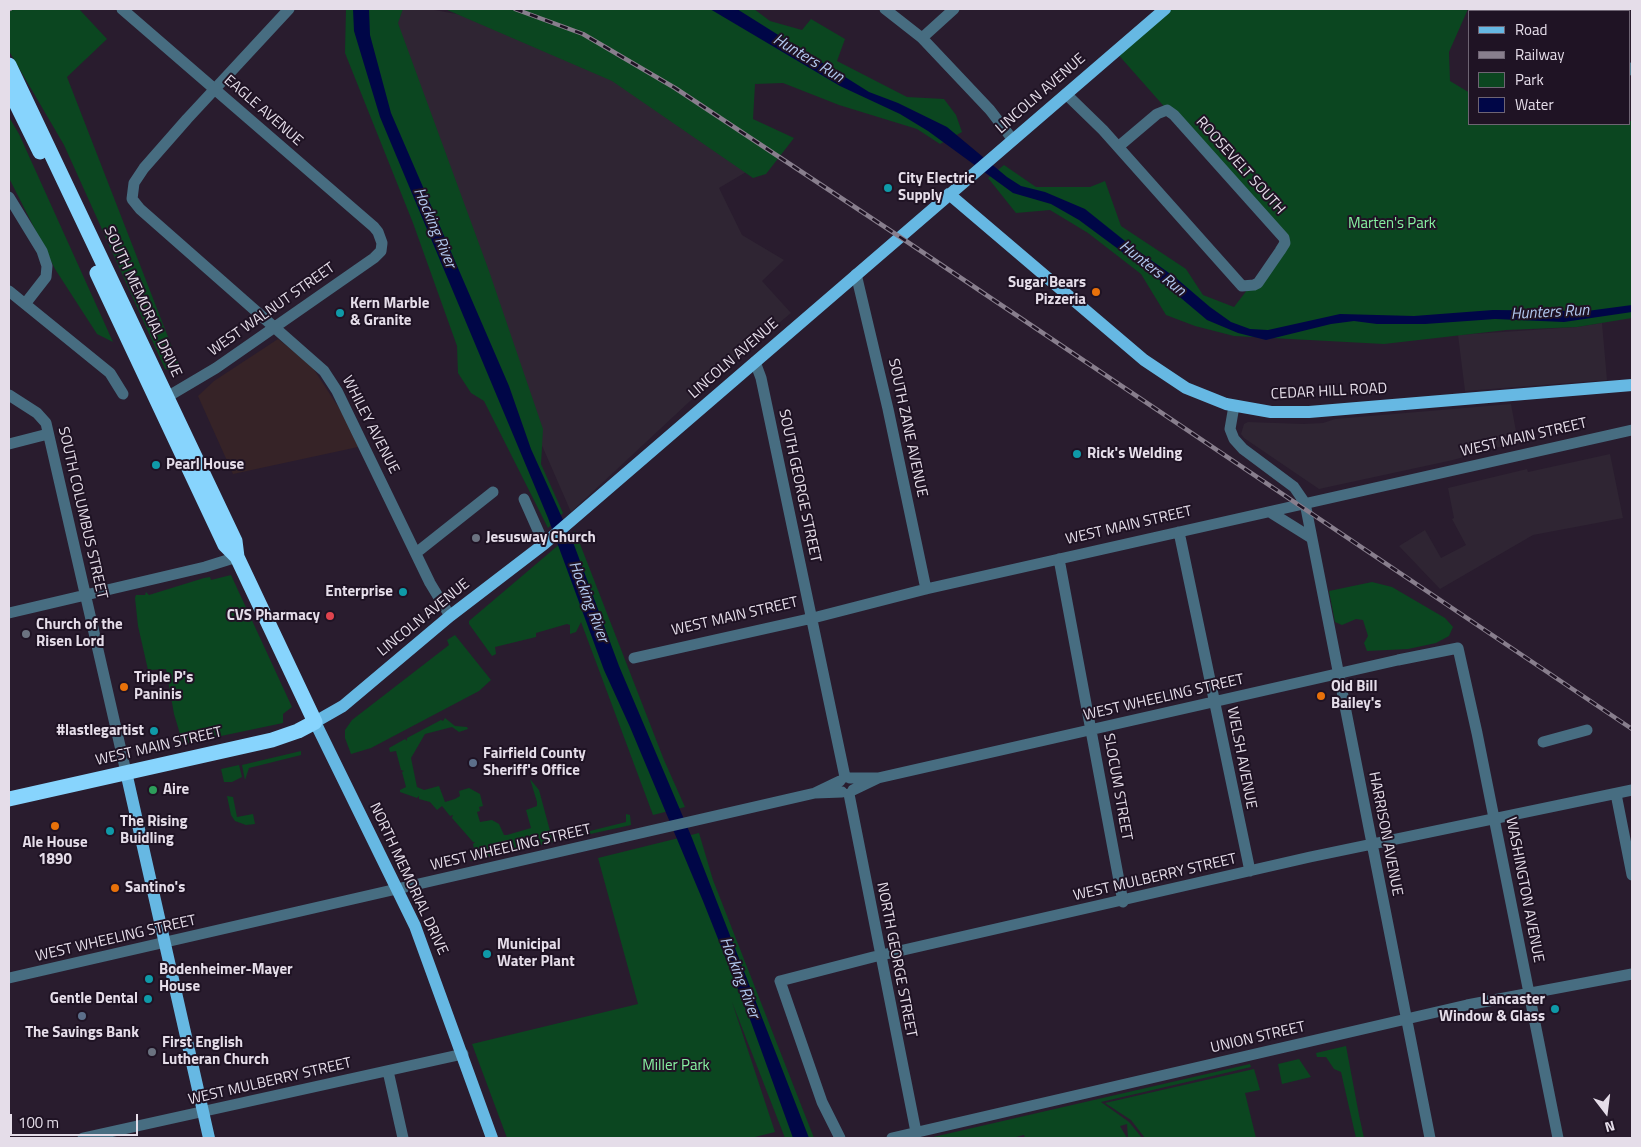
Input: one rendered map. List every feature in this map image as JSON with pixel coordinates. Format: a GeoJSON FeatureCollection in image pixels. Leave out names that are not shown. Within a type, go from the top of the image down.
{"type":"FeatureCollection","features":[{"type":"Feature","properties":{"kind":"highway","name":"SOUTH MEMORIAL DRIVE"},"geometry":{"type":"LineString","coordinates":[[9,64],[235,541],[237,557],[315,722]]}},
{"type":"Feature","properties":{"kind":"highway","name":"SOUTH MEMORIAL DRIVE"},"geometry":{"type":"LineString","coordinates":[[9,89],[225,545],[237,557]]}},
{"type":"Feature","properties":{"kind":"highway","name":"WEST MAIN STREET"},"geometry":{"type":"LineString","coordinates":[[9,799],[272,740],[298,731],[315,722]]}},
{"type":"Feature","properties":{"kind":"main road","name":"LINCOLN AVENUE"},"geometry":{"type":"LineString","coordinates":[[315,722],[363,690],[450,616],[573,520],[1164,9]]}},
{"type":"Feature","properties":{"kind":"main road","name":"CEDAR HILL ROAD"},"geometry":{"type":"LineString","coordinates":[[949,194],[998,238],[1158,370],[1198,393],[1234,406],[1271,412],[1309,412],[1632,386]]}},
{"type":"Feature","properties":{"kind":"main road","name":"NORTH MEMORIAL DRIVE"},"geometry":{"type":"LineString","coordinates":[[315,722],[415,926],[492,1138]]}},
{"type":"Feature","properties":{"kind":"main road"},"geometry":{"type":"LineString","coordinates":[[126,772],[210,1138]]}},
{"type":"Feature","properties":{"kind":"street","name":"EAGLE AVENUE"},"geometry":{"type":"LineString","coordinates":[[122,9],[374,227],[381,238]]}},
{"type":"Feature","properties":{"kind":"street"},"geometry":{"type":"LineString","coordinates":[[215,89],[289,9]]}},
{"type":"Feature","properties":{"kind":"street"},"geometry":{"type":"LineString","coordinates":[[885,9],[922,38],[990,110],[1013,140]]}},
{"type":"Feature","properties":{"kind":"street"},"geometry":{"type":"LineString","coordinates":[[922,38],[954,9]]}},
{"type":"Feature","properties":{"kind":"street","name":"WHILEY AVENUE"},"geometry":{"type":"LineString","coordinates":[[215,89],[138,177],[131,189],[132,199],[140,209],[276,326],[315,362],[331,381],[416,553],[450,616]]}},
{"type":"Feature","properties":{"kind":"street"},"geometry":{"type":"LineString","coordinates":[[1066,94],[1118,147]]}},
{"type":"Feature","properties":{"kind":"street","name":"ROOSEVELT SOUTH"},"geometry":{"type":"LineString","coordinates":[[1166,110],[1171,112],[1281,234],[1284,244],[1266,273],[1254,286],[1242,286],[1118,147],[1157,114],[1166,110]]}},
{"type":"Feature","properties":{"kind":"street"},"geometry":{"type":"LineString","coordinates":[[9,197],[42,251],[47,266],[46,277],[25,304]]}},
{"type":"Feature","properties":{"kind":"street","name":"WEST WALNUT STREET"},"geometry":{"type":"LineString","coordinates":[[167,397],[216,368],[378,255],[382,248],[381,238]]}},
{"type":"Feature","properties":{"kind":"street","name":"SOUTH ZANE AVENUE"},"geometry":{"type":"LineString","coordinates":[[856,274],[888,409],[926,589]]}},
{"type":"Feature","properties":{"kind":"street"},"geometry":{"type":"LineString","coordinates":[[9,291],[110,373],[119,384],[123,394]]}},
{"type":"Feature","properties":{"kind":"street","name":"SOUTH GEORGE STREET"},"geometry":{"type":"LineString","coordinates":[[755,362],[761,378],[813,618]]}},
{"type":"Feature","properties":{"kind":"street","name":"SOUTH COLUMBUS STREET"},"geometry":{"type":"LineString","coordinates":[[9,395],[42,416],[48,434],[126,772]]}},
{"type":"Feature","properties":{"kind":"street"},"geometry":{"type":"LineString","coordinates":[[1234,406],[1230,422],[1234,439],[1243,449],[1294,487],[1302,504]]}},
{"type":"Feature","properties":{"kind":"street","name":"WEST MAIN STREET"},"geometry":{"type":"LineString","coordinates":[[634,658],[813,618],[926,589],[1632,430]]}},
{"type":"Feature","properties":{"kind":"street"},"geometry":{"type":"LineString","coordinates":[[9,444],[48,434]]}},
{"type":"Feature","properties":{"kind":"street"},"geometry":{"type":"LineString","coordinates":[[416,553],[493,492]]}},
{"type":"Feature","properties":{"kind":"street"},"geometry":{"type":"LineString","coordinates":[[524,499],[546,542]]}},
{"type":"Feature","properties":{"kind":"street","name":"HARRISON AVENUE"},"geometry":{"type":"LineString","coordinates":[[1302,504],[1338,674],[1430,1138]]}},
{"type":"Feature","properties":{"kind":"street"},"geometry":{"type":"LineString","coordinates":[[1270,512],[1310,537]]}},
{"type":"Feature","properties":{"kind":"street","name":"WELSH AVENUE"},"geometry":{"type":"LineString","coordinates":[[1179,532],[1250,872]]}},
{"type":"Feature","properties":{"kind":"street"},"geometry":{"type":"LineString","coordinates":[[9,613],[205,567],[237,557]]}},
{"type":"Feature","properties":{"kind":"street","name":"SLOCUM STREET"},"geometry":{"type":"LineString","coordinates":[[1059,559],[1123,902]]}},
{"type":"Feature","properties":{"kind":"street","name":"NORTH GEORGE STREET"},"geometry":{"type":"LineString","coordinates":[[813,618],[916,1132]]}},
{"type":"Feature","properties":{"kind":"street","name":"WEST WHEELING STREET"},"geometry":{"type":"LineString","coordinates":[[9,978],[878,778],[1458,648]]}},
{"type":"Feature","properties":{"kind":"street","name":"WASHINGTON AVENUE"},"geometry":{"type":"LineString","coordinates":[[1458,648],[1558,1138]]}},
{"type":"Feature","properties":{"kind":"street"},"geometry":{"type":"LineString","coordinates":[[1543,742],[1587,730]]}},
{"type":"Feature","properties":{"kind":"street","name":"WEST MULBERRY STREET"},"geometry":{"type":"LineString","coordinates":[[840,1138],[822,1102],[780,982],[881,956],[1372,844],[1632,790]]}},
{"type":"Feature","properties":{"kind":"street"},"geometry":{"type":"LineString","coordinates":[[1616,794],[1632,875]]}},
{"type":"Feature","properties":{"kind":"street","name":"UNION STREET"},"geometry":{"type":"LineString","coordinates":[[892,1138],[1407,1019],[1529,992],[1632,974]]}},
{"type":"Feature","properties":{"kind":"street","name":"WEST MULBERRY STREET"},"geometry":{"type":"LineString","coordinates":[[84,1138],[130,1133],[204,1113],[463,1054]]}},
{"type":"Feature","properties":{"kind":"street"},"geometry":{"type":"LineString","coordinates":[[388,1071],[403,1138]]}},
{"type":"Feature","properties":{"kind":"shaded area"},"geometry":{"type":"Polygon","coordinates":[[[372,9],[429,9],[489,20],[575,48],[763,162],[719,188],[742,235],[784,260],[762,281],[791,313],[733,361],[571,512],[391,99],[372,9]]]}},
{"type":"Feature","properties":{"kind":"shaded area"},"geometry":{"type":"Polygon","coordinates":[[[1602,323],[1607,380],[1465,391],[1458,335],[1577,327],[1602,323]]]}},
{"type":"Feature","properties":{"kind":"shaded area"},"geometry":{"type":"Polygon","coordinates":[[[278,339],[311,365],[350,425],[358,447],[233,474],[198,396],[214,381],[278,339]]]}},
{"type":"Feature","properties":{"kind":"shaded area"},"geometry":{"type":"Polygon","coordinates":[[[1511,404],[1518,442],[1453,460],[1319,489],[1244,438],[1241,434],[1244,424],[1248,422],[1323,423],[1335,419],[1511,404]]]}},
{"type":"Feature","properties":{"kind":"shaded area"},"geometry":{"type":"Polygon","coordinates":[[[1610,454],[1623,518],[1533,535],[1440,589],[1399,546],[1425,530],[1441,558],[1466,545],[1452,519],[1454,518],[1448,488],[1527,469],[1528,472],[1610,454]]]}},
{"type":"Feature","properties":{"kind":"green space"},"geometry":{"type":"Polygon","coordinates":[[[9,9],[79,9],[107,39],[67,77],[182,373],[165,369],[64,145],[9,51],[9,9]]]}},
{"type":"Feature","properties":{"kind":"green space"},"geometry":{"type":"Polygon","coordinates":[[[346,9],[403,9],[398,23],[489,271],[543,429],[541,464],[563,513],[548,528],[484,401],[471,393],[458,373],[457,346],[413,223],[345,53],[346,9]]]}},
{"type":"Feature","properties":{"kind":"green space"},"geometry":{"type":"Polygon","coordinates":[[[445,9],[754,9],[770,21],[802,30],[811,19],[845,39],[837,61],[907,97],[944,99],[956,115],[962,132],[940,144],[917,129],[839,105],[783,83],[755,84],[753,119],[794,138],[766,174],[753,178],[612,81],[445,9]]]}},
{"type":"Feature","properties":{"kind":"green space","name":"Marten's Park"},"geometry":{"type":"Polygon","coordinates":[[[1165,9],[1468,9],[1449,52],[1450,81],[1468,92],[1468,125],[1631,125],[1632,121],[1632,318],[1577,327],[1506,330],[1384,344],[1234,336],[1195,326],[1166,315],[1141,274],[1088,233],[1050,210],[1016,213],[988,178],[1004,165],[1036,187],[1090,187],[1105,181],[1121,226],[1186,269],[1203,295],[1234,307],[1284,242],[1115,51],[1165,9]]]}},
{"type":"Feature","properties":{"kind":"green space"},"geometry":{"type":"Polygon","coordinates":[[[9,117],[19,134],[113,342],[97,334],[55,269],[9,178],[9,117]]]}},
{"type":"Feature","properties":{"kind":"green space"},"geometry":{"type":"Polygon","coordinates":[[[575,531],[664,760],[685,807],[653,815],[581,622],[576,632],[570,634],[570,625],[567,624],[536,633],[536,637],[495,647],[496,654],[492,656],[469,624],[469,621],[575,531]]]}},
{"type":"Feature","properties":{"kind":"green space"},"geometry":{"type":"Polygon","coordinates":[[[231,575],[292,707],[283,714],[283,723],[183,744],[174,714],[166,669],[148,670],[138,626],[135,598],[136,595],[145,595],[146,592],[149,595],[204,578],[210,577],[211,580],[231,575]]]}},
{"type":"Feature","properties":{"kind":"green space"},"geometry":{"type":"Polygon","coordinates":[[[1372,582],[1392,587],[1445,618],[1453,627],[1449,636],[1436,643],[1408,649],[1367,651],[1364,643],[1368,636],[1363,620],[1356,619],[1342,625],[1335,622],[1329,591],[1372,582]]]}},
{"type":"Feature","properties":{"kind":"green space"},"geometry":{"type":"Polygon","coordinates":[[[455,635],[491,680],[479,691],[371,748],[351,754],[345,738],[345,730],[352,720],[449,645],[447,640],[455,635]]]}},
{"type":"Feature","properties":{"kind":"green space"},"geometry":{"type":"Polygon","coordinates":[[[445,718],[455,726],[467,727],[468,729],[459,732],[452,727],[425,734],[411,758],[417,787],[424,790],[439,786],[445,802],[460,796],[459,791],[469,788],[480,794],[483,806],[479,807],[480,811],[477,812],[480,822],[492,820],[499,824],[504,835],[507,835],[531,828],[526,810],[537,806],[537,802],[530,779],[539,790],[553,842],[470,861],[476,857],[473,844],[475,842],[452,818],[453,815],[450,816],[442,806],[437,810],[430,802],[419,799],[419,796],[417,798],[400,792],[400,790],[406,787],[402,772],[404,771],[401,770],[396,751],[390,752],[389,748],[405,739],[407,741],[407,738],[441,720],[443,721],[445,718]]]}},
{"type":"Feature","properties":{"kind":"green space"},"geometry":{"type":"Polygon","coordinates":[[[301,751],[301,755],[249,768],[245,780],[242,765],[301,751]]]}},
{"type":"Feature","properties":{"kind":"green space"},"geometry":{"type":"Polygon","coordinates":[[[239,765],[242,777],[232,782],[224,782],[221,769],[239,765]]]}},
{"type":"Feature","properties":{"kind":"green space"},"geometry":{"type":"Polygon","coordinates":[[[227,796],[233,797],[237,817],[253,814],[255,824],[246,825],[235,821],[231,815],[227,796]]]}},
{"type":"Feature","properties":{"kind":"green space"},"geometry":{"type":"Polygon","coordinates":[[[626,814],[630,815],[631,825],[563,840],[562,831],[566,837],[626,822],[626,814]]]}},
{"type":"Feature","properties":{"kind":"green space","name":"Miller Park"},"geometry":{"type":"Polygon","coordinates":[[[699,833],[713,880],[814,1138],[785,1138],[732,1002],[775,1132],[751,1138],[507,1138],[472,1044],[638,1004],[598,858],[699,833]]]}},
{"type":"Feature","properties":{"kind":"green space"},"geometry":{"type":"Polygon","coordinates":[[[1346,1046],[1364,1138],[1356,1138],[1341,1072],[1334,1069],[1326,1057],[1317,1057],[1316,1053],[1346,1046]]]}},
{"type":"Feature","properties":{"kind":"green space"},"geometry":{"type":"Polygon","coordinates":[[[1299,1059],[1311,1077],[1282,1084],[1278,1064],[1299,1059]]]}},
{"type":"Feature","properties":{"kind":"green space"},"geometry":{"type":"Polygon","coordinates":[[[1250,1064],[1251,1067],[1101,1102],[1129,1122],[1142,1138],[1128,1138],[1127,1124],[1120,1126],[1127,1138],[1025,1138],[1024,1135],[1012,1138],[929,1138],[1250,1064]]]}},
{"type":"Feature","properties":{"kind":"green space"},"geometry":{"type":"Polygon","coordinates":[[[1254,1069],[1260,1090],[1245,1093],[1256,1138],[1145,1138],[1131,1120],[1105,1103],[1254,1069]]]}},
{"type":"Feature","properties":{"kind":"water","name":"Hocking River"},"geometry":{"type":"Polygon","coordinates":[[[353,9],[369,9],[370,35],[391,113],[509,386],[531,449],[573,542],[619,666],[692,838],[809,1138],[793,1138],[751,1022],[703,901],[604,670],[548,518],[380,117],[354,31],[353,9]]]}},
{"type":"Feature","properties":{"kind":"water","name":"Hunters Run"},"geometry":{"type":"Polygon","coordinates":[[[710,9],[737,9],[869,92],[898,103],[947,127],[1007,177],[1021,186],[1045,192],[1085,209],[1176,278],[1210,307],[1231,322],[1250,329],[1268,330],[1340,314],[1414,316],[1493,310],[1587,311],[1632,305],[1632,312],[1564,322],[1495,319],[1425,324],[1377,324],[1354,321],[1331,324],[1266,340],[1238,333],[1207,320],[1156,277],[1079,220],[1051,204],[1013,193],[928,131],[900,114],[840,86],[710,9]]]}},
{"type":"Feature","properties":{"kind":"railway"},"geometry":{"type":"LineString","coordinates":[[515,9],[583,34],[675,88],[1632,729]]}},
{"type":"Feature","properties":{"kind":"place","name":"City Electric Supply"},"geometry":{"type":"Point","coordinates":[888,188]}},
{"type":"Feature","properties":{"kind":"place","name":"Sugar Bears Pizzeria"},"geometry":{"type":"Point","coordinates":[1096,292]}},
{"type":"Feature","properties":{"kind":"place","name":"Kern Marble & Granite"},"geometry":{"type":"Point","coordinates":[340,313]}},
{"type":"Feature","properties":{"kind":"place","name":"Rick's Welding"},"geometry":{"type":"Point","coordinates":[1077,454]}},
{"type":"Feature","properties":{"kind":"place","name":"Pearl House"},"geometry":{"type":"Point","coordinates":[156,465]}},
{"type":"Feature","properties":{"kind":"place","name":"Jesusway Church"},"geometry":{"type":"Point","coordinates":[476,538]}},
{"type":"Feature","properties":{"kind":"place","name":"Enterprise"},"geometry":{"type":"Point","coordinates":[403,592]}},
{"type":"Feature","properties":{"kind":"place","name":"CVS Pharmacy"},"geometry":{"type":"Point","coordinates":[330,616]}},
{"type":"Feature","properties":{"kind":"place","name":"Church of the Risen Lord"},"geometry":{"type":"Point","coordinates":[26,634]}},
{"type":"Feature","properties":{"kind":"place","name":"Triple P's Paninis"},"geometry":{"type":"Point","coordinates":[124,687]}},
{"type":"Feature","properties":{"kind":"place","name":"Old Bill Bailey's"},"geometry":{"type":"Point","coordinates":[1321,696]}},
{"type":"Feature","properties":{"kind":"place","name":"#lastlegartist"},"geometry":{"type":"Point","coordinates":[154,731]}},
{"type":"Feature","properties":{"kind":"place","name":"Fairfield County Sheriff's Office"},"geometry":{"type":"Point","coordinates":[473,763]}},
{"type":"Feature","properties":{"kind":"place","name":"Aire"},"geometry":{"type":"Point","coordinates":[153,790]}},
{"type":"Feature","properties":{"kind":"place","name":"Ale House 1890"},"geometry":{"type":"Point","coordinates":[55,826]}},
{"type":"Feature","properties":{"kind":"place","name":"The Rising Buidling"},"geometry":{"type":"Point","coordinates":[110,831]}},
{"type":"Feature","properties":{"kind":"place","name":"Santino's"},"geometry":{"type":"Point","coordinates":[115,888]}},
{"type":"Feature","properties":{"kind":"place","name":"Municipal Water Plant"},"geometry":{"type":"Point","coordinates":[487,954]}},
{"type":"Feature","properties":{"kind":"place","name":"Bodenheimer-Mayer House"},"geometry":{"type":"Point","coordinates":[149,979]}},
{"type":"Feature","properties":{"kind":"place","name":"Gentle Dental"},"geometry":{"type":"Point","coordinates":[148,999]}},
{"type":"Feature","properties":{"kind":"place","name":"Lancaster Window & Glass"},"geometry":{"type":"Point","coordinates":[1555,1009]}},
{"type":"Feature","properties":{"kind":"place","name":"The Savings Bank"},"geometry":{"type":"Point","coordinates":[82,1016]}},
{"type":"Feature","properties":{"kind":"place","name":"First English Lutheran Church"},"geometry":{"type":"Point","coordinates":[152,1052]}}]}
